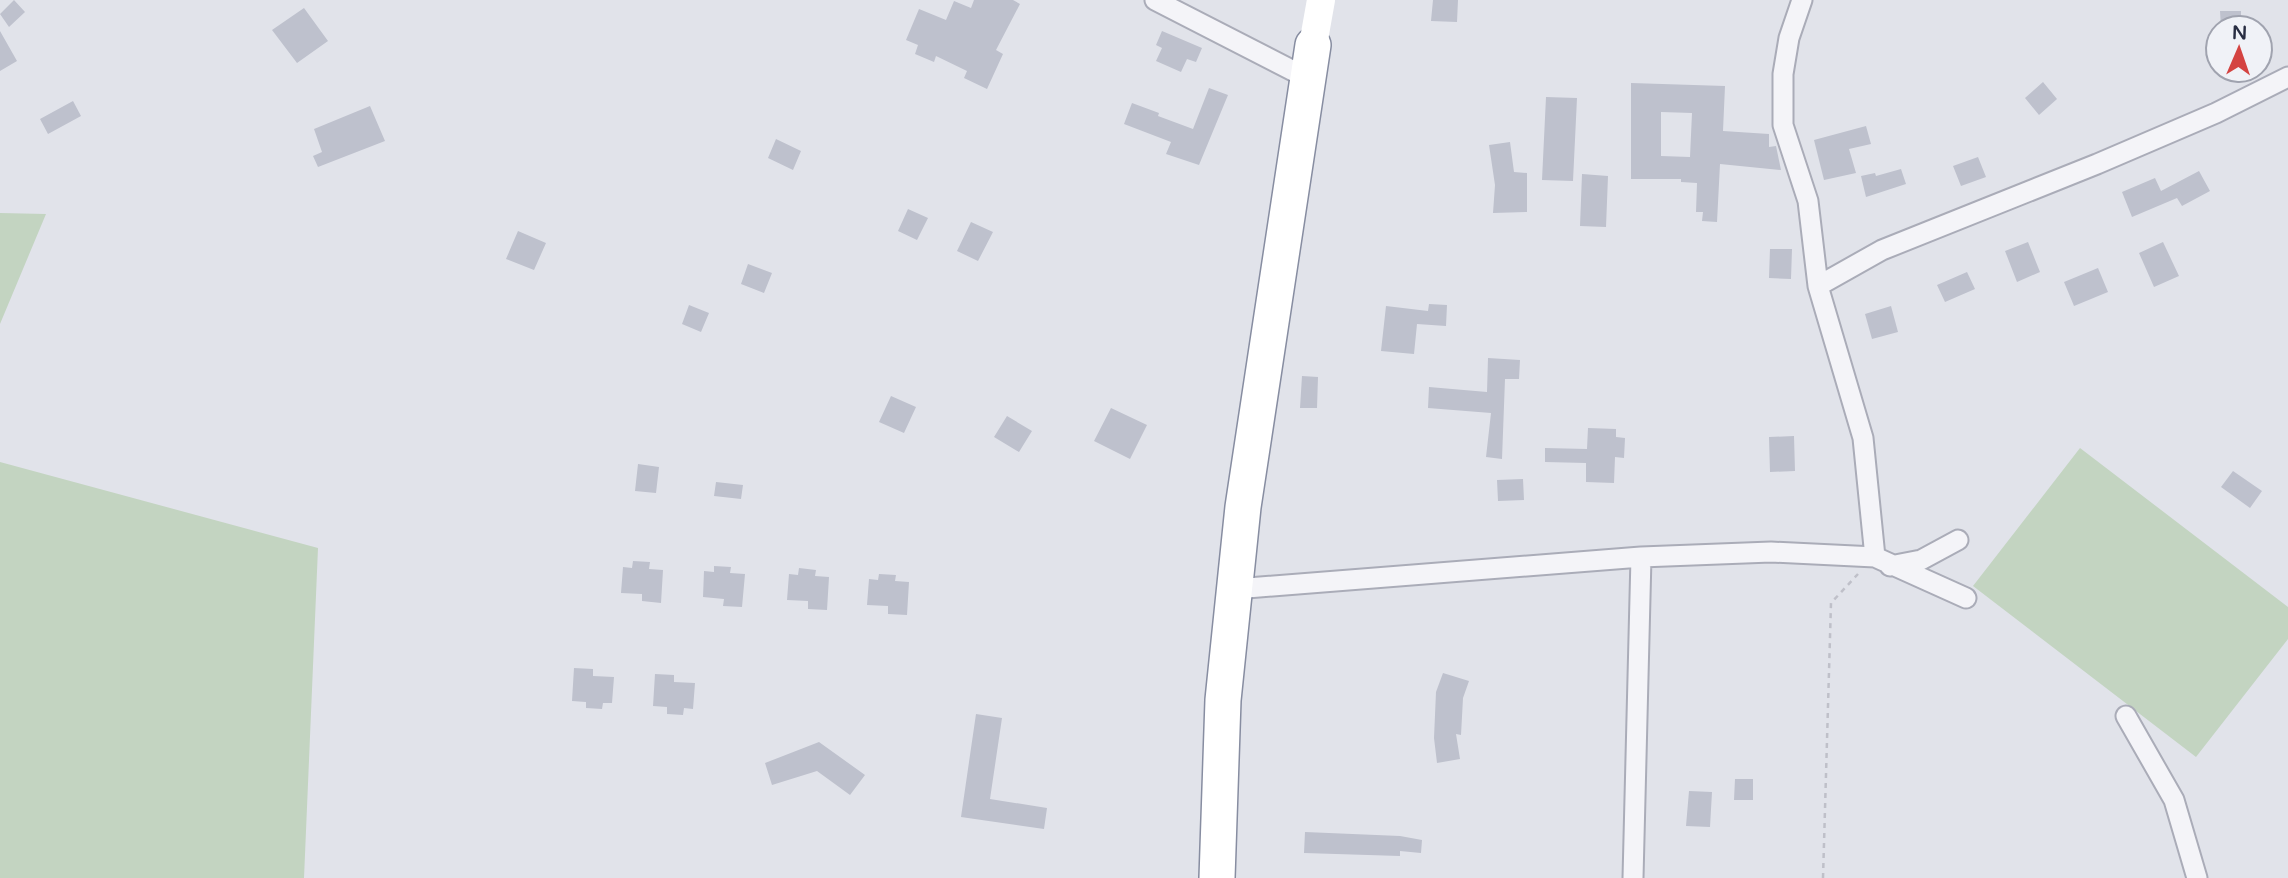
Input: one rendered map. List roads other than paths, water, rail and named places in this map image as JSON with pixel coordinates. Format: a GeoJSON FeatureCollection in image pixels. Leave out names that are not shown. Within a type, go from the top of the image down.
{"type":"FeatureCollection","features":[{"type":"Feature","properties":{"kind":"highway"},"geometry":{"type":"LineString","coordinates":[[1217,878],[1223,699],[1243,507],[1313,45]]}},
{"type":"Feature","properties":{"kind":"street"},"geometry":{"type":"LineString","coordinates":[[1155,0],[1309,79]]}},
{"type":"Feature","properties":{"kind":"street"},"geometry":{"type":"LineString","coordinates":[[1308,0],[1313,45]]}},
{"type":"Feature","properties":{"kind":"street"},"geometry":{"type":"LineString","coordinates":[[1313,45],[1321,0]]}},
{"type":"Feature","properties":{"kind":"street"},"geometry":{"type":"LineString","coordinates":[[1802,0],[1788,37],[1783,74],[1783,125],[1808,201],[1818,286],[1863,438],[1882,561]]}},
{"type":"Feature","properties":{"kind":"street"},"geometry":{"type":"LineString","coordinates":[[1818,286],[1882,250],[2109,159],[2216,113],[2288,77]]}},
{"type":"Feature","properties":{"kind":"street"},"geometry":{"type":"LineString","coordinates":[[1235,589],[1641,558],[1771,552],[1882,561],[1921,560],[1958,540]]}},
{"type":"Feature","properties":{"kind":"street"},"geometry":{"type":"LineString","coordinates":[[1633,878],[1641,558]]}},
{"type":"Feature","properties":{"kind":"street"},"geometry":{"type":"LineString","coordinates":[[1882,561],[1966,598]]}},
{"type":"Feature","properties":{"kind":"street"},"geometry":{"type":"LineString","coordinates":[[2126,716],[2174,800],[2197,878]]}}]}
